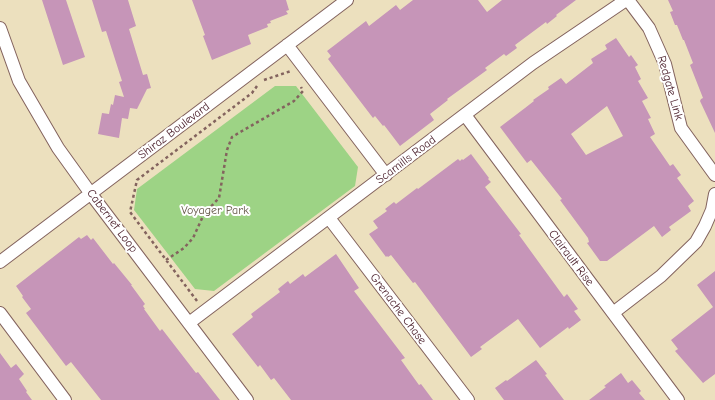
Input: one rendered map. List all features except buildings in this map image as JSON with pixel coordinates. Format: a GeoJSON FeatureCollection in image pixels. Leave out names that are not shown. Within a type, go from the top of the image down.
{"type":"FeatureCollection","features":[{"type":"Feature","properties":{"kind":"street","name":"Shiraz Boulevard"},"geometry":{"type":"LineString","coordinates":[[0,262],[347,0]]}},
{"type":"Feature","properties":{"kind":"street","name":"Scamills Road"},"geometry":{"type":"LineString","coordinates":[[189,323],[533,63],[627,0]]}},
{"type":"Feature","properties":{"kind":"street","name":"Redgate Link"},"geometry":{"type":"LineString","coordinates":[[627,0],[649,28],[665,64],[681,128],[715,175]]}},
{"type":"Feature","properties":{"kind":"street","name":"Cabernet Loop"},"geometry":{"type":"LineString","coordinates":[[0,28],[19,81],[58,148],[247,400]]}},
{"type":"Feature","properties":{"kind":"street"},"geometry":{"type":"LineString","coordinates":[[287,45],[386,175]]}},
{"type":"Feature","properties":{"kind":"street","name":"Clairault Rise"},"geometry":{"type":"LineString","coordinates":[[465,115],[678,400]]}},
{"type":"Feature","properties":{"kind":"street"},"geometry":{"type":"LineString","coordinates":[[613,313],[661,276],[696,242],[712,210],[715,194]]}},
{"type":"Feature","properties":{"kind":"street","name":"Grenache Chase"},"geometry":{"type":"LineString","coordinates":[[329,218],[468,400]]}},
{"type":"Feature","properties":{"kind":"street"},"geometry":{"type":"LineString","coordinates":[[0,313],[65,400]]}},
{"type":"Feature","properties":{"kind":"path"},"geometry":{"type":"LineString","coordinates":[[263,80],[291,71],[296,76]]}},
{"type":"Feature","properties":{"kind":"path"},"geometry":{"type":"LineString","coordinates":[[166,260],[184,248],[193,238],[204,214],[219,198],[227,150],[232,137],[294,101],[303,91],[301,82]]}},
{"type":"Feature","properties":{"kind":"path"},"geometry":{"type":"LineString","coordinates":[[199,303],[130,212],[137,180],[252,93],[258,85]]}},
{"type":"Feature","properties":{"kind":"green space","name":"Voyager Park"},"geometry":{"type":"Polygon","coordinates":[[[275,86],[296,86],[358,167],[355,186],[214,291],[195,289],[134,210],[137,189],[275,86]]]}}]}
